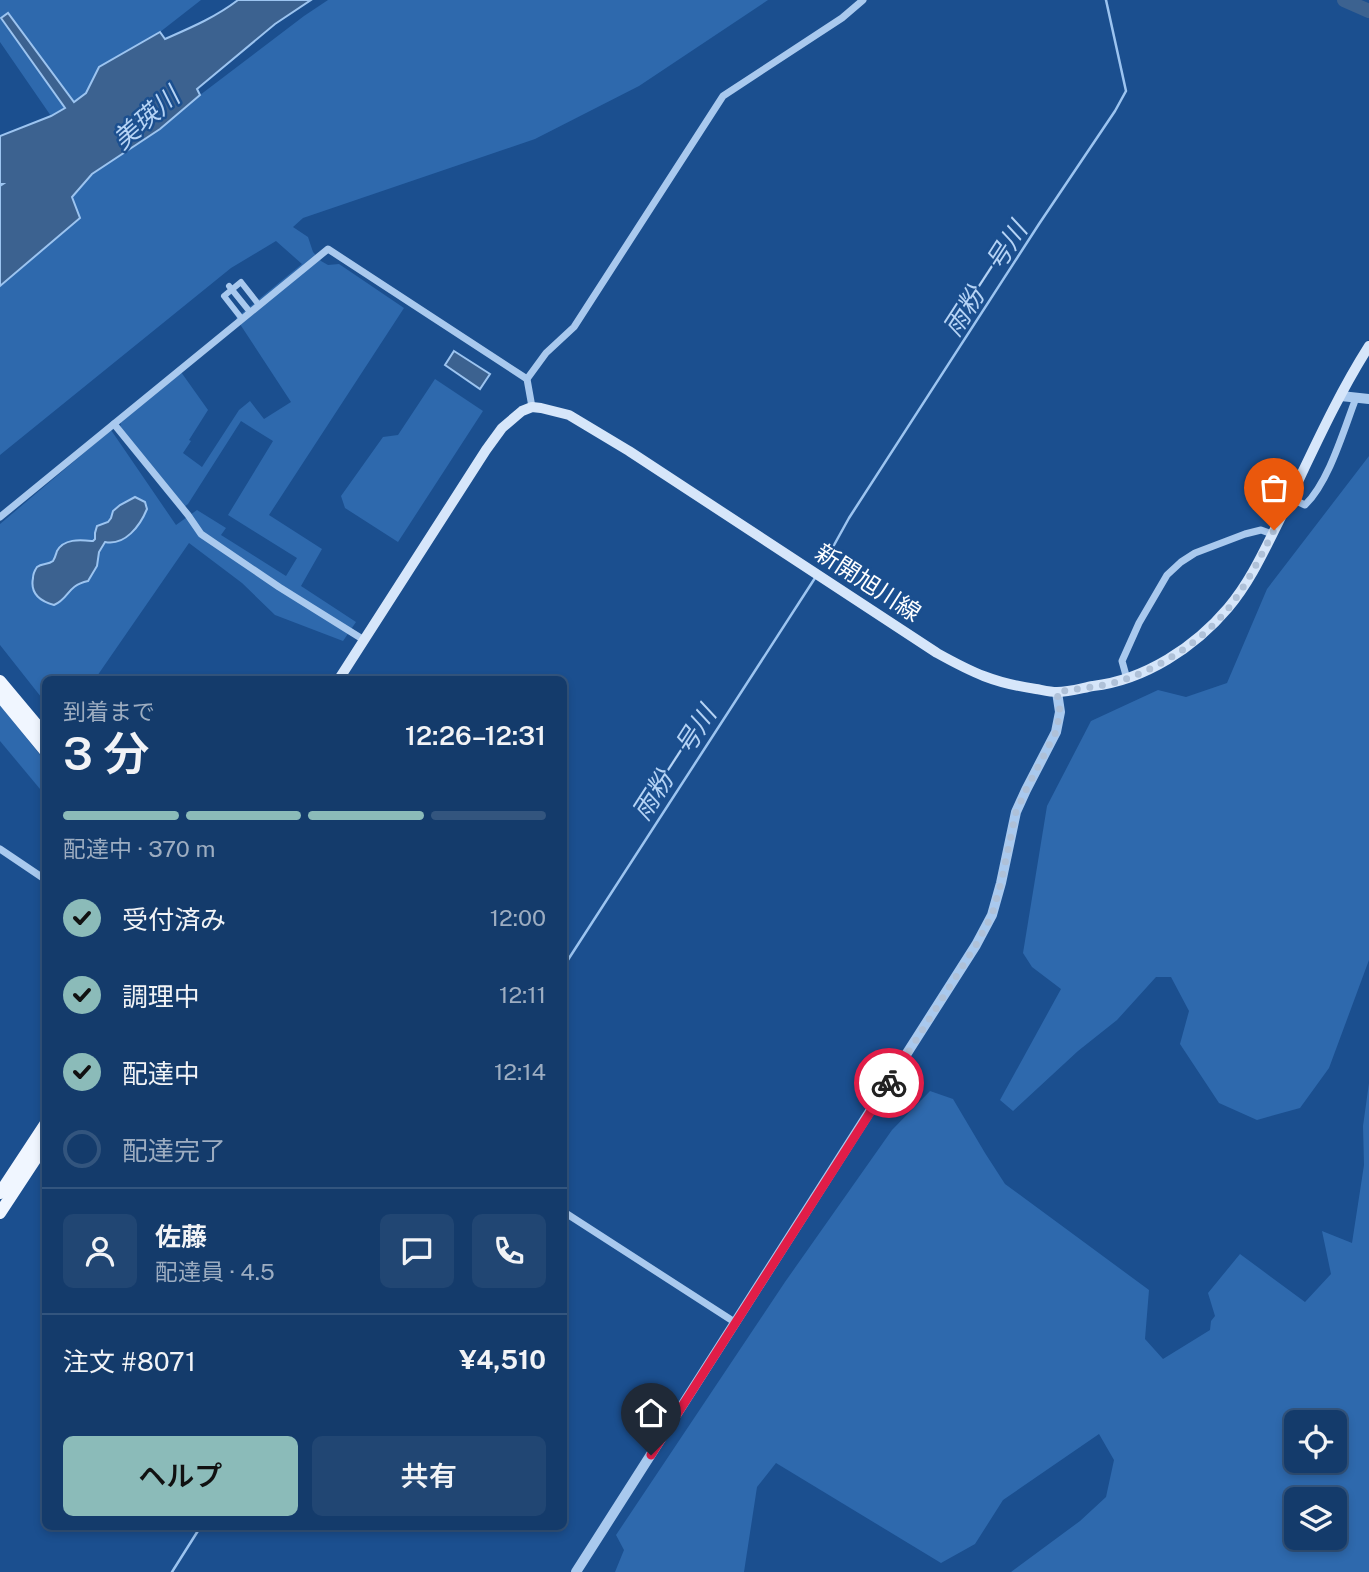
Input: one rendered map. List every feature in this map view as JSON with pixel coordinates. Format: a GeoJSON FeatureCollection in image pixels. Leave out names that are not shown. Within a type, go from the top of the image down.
{"type":"FeatureCollection","features":[{"type":"Feature","properties":{"kind":"main road","name":"新開旭川線"},"geometry":{"type":"LineString","coordinates":[[532,407],[552,409],[569,415],[629,451],[925,646],[968,670],[1015,686],[1057,692],[1127,679],[1174,655],[1214,624],[1253,572],[1369,346]]}},
{"type":"Feature","properties":{"kind":"main road"},"geometry":{"type":"LineString","coordinates":[[340,676],[502,428],[522,411],[532,407]]}},
{"type":"Feature","properties":{"kind":"main road"},"geometry":{"type":"LineString","coordinates":[[0,681],[42,731]]}},
{"type":"Feature","properties":{"kind":"main road"},"geometry":{"type":"LineString","coordinates":[[0,696],[42,747]]}},
{"type":"Feature","properties":{"kind":"main road"},"geometry":{"type":"LineString","coordinates":[[0,1193],[42,1128]]}},
{"type":"Feature","properties":{"kind":"main road"},"geometry":{"type":"LineString","coordinates":[[0,1213],[42,1149]]}},
{"type":"Feature","properties":{"kind":"street"},"geometry":{"type":"LineString","coordinates":[[527,379],[547,353],[574,327],[723,96],[842,18],[863,0]]}},
{"type":"Feature","properties":{"kind":"street"},"geometry":{"type":"LineString","coordinates":[[0,517],[328,249],[527,379],[532,407]]}},
{"type":"Feature","properties":{"kind":"street"},"geometry":{"type":"LineString","coordinates":[[242,319],[224,296],[230,288],[241,282],[259,305]]}},
{"type":"Feature","properties":{"kind":"street"},"geometry":{"type":"LineString","coordinates":[[230,288],[250,312]]}},
{"type":"Feature","properties":{"kind":"street"},"geometry":{"type":"LineString","coordinates":[[230,303],[246,289]]}},
{"type":"Feature","properties":{"kind":"street"},"geometry":{"type":"LineString","coordinates":[[1341,396],[1369,399]]}},
{"type":"Feature","properties":{"kind":"street"},"geometry":{"type":"LineString","coordinates":[[1290,498],[1305,505],[1315,496],[1356,398]]}},
{"type":"Feature","properties":{"kind":"street"},"geometry":{"type":"LineString","coordinates":[[114,424],[201,534],[364,640]]}},
{"type":"Feature","properties":{"kind":"street"},"geometry":{"type":"LineString","coordinates":[[1127,679],[1122,661],[1139,623],[1167,575],[1195,553],[1232,538],[1261,530],[1272,534]]}},
{"type":"Feature","properties":{"kind":"street"},"geometry":{"type":"LineString","coordinates":[[576,1572],[976,945],[992,915],[1016,812],[1056,732],[1060,712],[1057,692]]}},
{"type":"Feature","properties":{"kind":"street"},"geometry":{"type":"LineString","coordinates":[[0,849],[42,877]]}},
{"type":"Feature","properties":{"kind":"street"},"geometry":{"type":"LineString","coordinates":[[567,1214],[736,1323]]}},
{"type":"Feature","properties":{"kind":"shaded area"},"geometry":{"type":"Polygon","coordinates":[[[0,0],[201,0],[160,32],[99,67],[86,93],[74,102],[7,13],[2,18],[65,109],[51,116],[0,42],[0,0]]]}},
{"type":"Feature","properties":{"kind":"shaded area"},"geometry":{"type":"Polygon","coordinates":[[[328,0],[768,0],[639,86],[535,139],[303,218],[293,227],[308,237],[313,252],[321,261],[328,265],[339,264],[404,308],[269,515],[322,549],[301,586],[356,622],[343,641],[275,615],[242,583],[189,543],[97,676],[42,676],[42,698],[0,645],[0,524],[111,430],[176,525],[197,510],[226,528],[221,535],[286,576],[297,558],[228,515],[273,441],[241,421],[184,507],[120,428],[121,422],[181,372],[208,410],[183,453],[202,467],[239,410],[250,401],[264,419],[291,402],[236,318],[302,264],[276,241],[231,268],[0,455],[0,286],[80,218],[72,197],[92,174],[160,129],[328,0]]]}},
{"type":"Feature","properties":{"kind":"shaded area"},"geometry":{"type":"Polygon","coordinates":[[[435,379],[483,411],[398,542],[345,508],[341,496],[383,437],[398,435],[435,379]]]}},
{"type":"Feature","properties":{"kind":"shaded area"},"geometry":{"type":"Polygon","coordinates":[[[1369,456],[1369,960],[1329,1068],[1300,1108],[1257,1120],[1219,1103],[1180,1044],[1189,1011],[1171,977],[1156,977],[1117,1020],[1078,1051],[1013,1111],[1000,1100],[1061,989],[1032,967],[1023,953],[1047,806],[1091,721],[1158,690],[1186,697],[1227,683],[1267,589],[1369,456]]]}},
{"type":"Feature","properties":{"kind":"shaded area"},"geometry":{"type":"Polygon","coordinates":[[[0,705],[42,757],[42,791],[0,741],[0,705]]]}},
{"type":"Feature","properties":{"kind":"shaded area"},"geometry":{"type":"Polygon","coordinates":[[[1369,1083],[1369,1572],[1011,1572],[1080,1521],[1106,1497],[1114,1460],[1099,1434],[1003,1500],[975,1544],[941,1563],[776,1463],[757,1487],[744,1572],[615,1572],[624,1550],[616,1535],[785,1282],[892,1130],[930,1091],[953,1099],[1005,1184],[1149,1290],[1145,1339],[1163,1359],[1210,1330],[1215,1316],[1208,1293],[1240,1254],[1305,1302],[1331,1274],[1322,1231],[1352,1243],[1364,1165],[1363,1126],[1369,1083]]]}},
{"type":"Feature","properties":{"kind":"water","name":"美瑛川"},"geometry":{"type":"Polygon","coordinates":[[[238,0],[311,0],[275,24],[197,89],[200,95],[160,129],[92,174],[72,197],[80,218],[0,286],[0,186],[3,184],[0,184],[0,136],[65,108],[1,18],[8,13],[74,102],[86,93],[99,67],[160,32],[165,39],[212,17],[238,0]]]}},
{"type":"Feature","properties":{"kind":"water"},"geometry":{"type":"Polygon","coordinates":[[[454,351],[490,374],[480,389],[445,365],[454,351]]]}},
{"type":"Feature","properties":{"kind":"water"},"geometry":{"type":"Polygon","coordinates":[[[135,497],[145,502],[147,509],[144,515],[136,528],[125,538],[105,542],[99,552],[97,566],[88,581],[76,586],[54,605],[37,596],[32,583],[37,567],[53,561],[64,544],[93,541],[97,526],[108,522],[113,511],[135,497]]]}},
{"type":"Feature","properties":{"kind":"waterway","name":"雨粉一号川"},"geometry":{"type":"LineString","coordinates":[[823,565],[849,518],[1126,91],[1106,0]]}},
{"type":"Feature","properties":{"kind":"waterway"},"geometry":{"type":"LineString","coordinates":[[1344,0],[1369,11]]}},
{"type":"Feature","properties":{"kind":"waterway","name":"雨粉一号川"},"geometry":{"type":"LineString","coordinates":[[567,961],[815,578]]}},
{"type":"Feature","properties":{"kind":"waterway","name":"雨粉一号川"},"geometry":{"type":"LineString","coordinates":[[172,1572],[198,1530]]}},
{"type":"Feature","properties":{"kind":"way so far"},"geometry":{"type":"LineString","coordinates":[[889,1083],[992,915],[1016,812],[1056,732],[1060,712],[1057,692],[1127,679],[1174,655],[1196,639],[1230,606],[1253,572],[1274,530]]}},
{"type":"Feature","properties":{"kind":"route"},"geometry":{"type":"LineString","coordinates":[[651,1455],[889,1083]]}}]}
